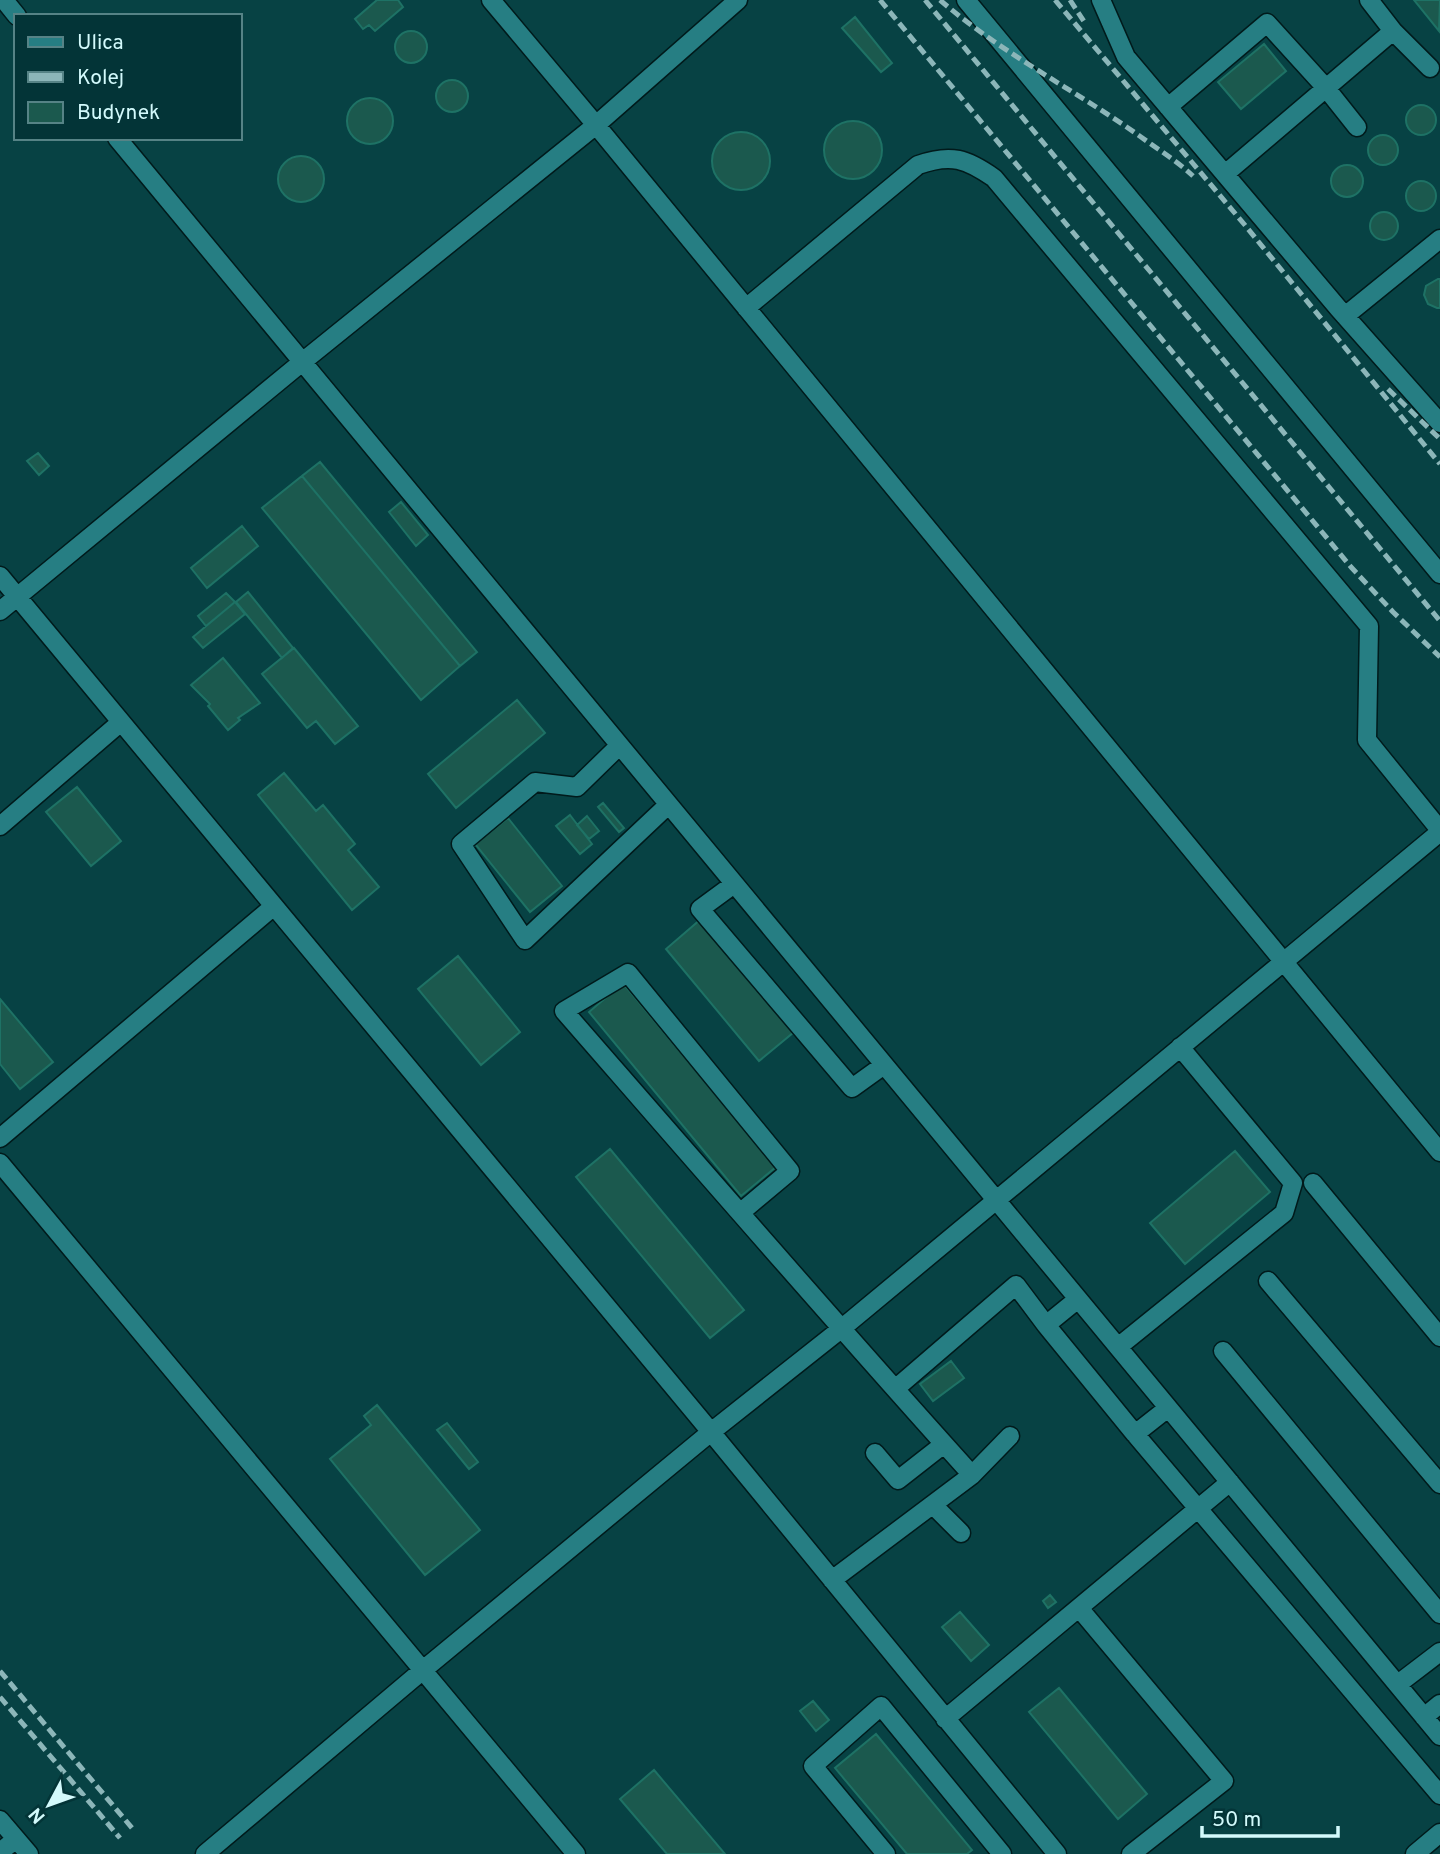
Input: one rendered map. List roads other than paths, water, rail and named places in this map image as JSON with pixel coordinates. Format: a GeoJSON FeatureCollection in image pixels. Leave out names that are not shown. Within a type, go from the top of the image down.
{"type":"FeatureCollection","features":[{"type":"Feature","properties":{"kind":"lane"},"geometry":{"type":"LineString","coordinates":[[4,0],[15,14]]}},
{"type":"Feature","properties":{"kind":"lane"},"geometry":{"type":"LineString","coordinates":[[491,0],[1440,1152]]}},
{"type":"Feature","properties":{"kind":"lane"},"geometry":{"type":"LineString","coordinates":[[0,611],[596,125],[738,0]]}},
{"type":"Feature","properties":{"kind":"lane"},"geometry":{"type":"LineString","coordinates":[[965,0],[1440,574]]}},
{"type":"Feature","properties":{"kind":"lane"},"geometry":{"type":"LineString","coordinates":[[1101,0],[1126,57],[1345,316],[1440,423]]}},
{"type":"Feature","properties":{"kind":"lane"},"geometry":{"type":"LineString","coordinates":[[1369,0],[1393,31],[1430,68]]}},
{"type":"Feature","properties":{"kind":"lane"},"geometry":{"type":"LineString","coordinates":[[1168,107],[1267,23],[1357,127]]}},
{"type":"Feature","properties":{"kind":"lane"},"geometry":{"type":"LineString","coordinates":[[1225,174],[1393,31]]}},
{"type":"Feature","properties":{"kind":"lane"},"geometry":{"type":"LineString","coordinates":[[119,140],[1440,1735]]}},
{"type":"Feature","properties":{"kind":"lane"},"geometry":{"type":"LineString","coordinates":[[205,1854],[711,1432],[841,1329],[1440,831],[1367,740],[1368,626],[994,178],[975,165],[958,159],[937,158],[919,165],[746,308]]}},
{"type":"Feature","properties":{"kind":"lane"},"geometry":{"type":"LineString","coordinates":[[1345,316],[1440,239]]}},
{"type":"Feature","properties":{"kind":"lane"},"geometry":{"type":"LineString","coordinates":[[0,576],[711,1432],[1057,1854]]}},
{"type":"Feature","properties":{"kind":"lane"},"geometry":{"type":"LineString","coordinates":[[0,826],[121,722]]}},
{"type":"Feature","properties":{"kind":"lane"},"geometry":{"type":"LineString","coordinates":[[620,746],[577,787],[535,782],[461,844],[525,940],[668,805]]}},
{"type":"Feature","properties":{"kind":"lane"},"geometry":{"type":"LineString","coordinates":[[734,884],[700,909],[852,1088],[884,1065]]}},
{"type":"Feature","properties":{"kind":"lane"},"geometry":{"type":"LineString","coordinates":[[0,1138],[274,906]]}},
{"type":"Feature","properties":{"kind":"lane"},"geometry":{"type":"LineString","coordinates":[[740,1213],[790,1171],[628,973],[564,1011],[841,1329],[972,1475]]}},
{"type":"Feature","properties":{"kind":"lane"},"geometry":{"type":"LineString","coordinates":[[1118,1347],[1284,1213],[1293,1183],[1180,1047]]}},
{"type":"Feature","properties":{"kind":"lane"},"geometry":{"type":"LineString","coordinates":[[0,1163],[576,1854]]}},
{"type":"Feature","properties":{"kind":"lane"},"geometry":{"type":"LineString","coordinates":[[1313,1183],[1440,1337]]}},
{"type":"Feature","properties":{"kind":"lane"},"geometry":{"type":"LineString","coordinates":[[1268,1281],[1440,1484]]}},
{"type":"Feature","properties":{"kind":"lane"},"geometry":{"type":"LineString","coordinates":[[895,1389],[1016,1285],[1135,1434],[1440,1795]]}},
{"type":"Feature","properties":{"kind":"lane"},"geometry":{"type":"LineString","coordinates":[[1046,1325],[1078,1299]]}},
{"type":"Feature","properties":{"kind":"lane"},"geometry":{"type":"LineString","coordinates":[[1223,1352],[1440,1614]]}},
{"type":"Feature","properties":{"kind":"lane"},"geometry":{"type":"LineString","coordinates":[[1135,1434],[1168,1408]]}},
{"type":"Feature","properties":{"kind":"lane"},"geometry":{"type":"LineString","coordinates":[[832,1580],[972,1475],[1010,1436]]}},
{"type":"Feature","properties":{"kind":"lane"},"geometry":{"type":"LineString","coordinates":[[874,1453],[898,1480],[944,1444]]}},
{"type":"Feature","properties":{"kind":"lane"},"geometry":{"type":"LineString","coordinates":[[945,1719],[1230,1482]]}},
{"type":"Feature","properties":{"kind":"lane"},"geometry":{"type":"LineString","coordinates":[[933,1505],[961,1533]]}},
{"type":"Feature","properties":{"kind":"lane"},"geometry":{"type":"LineString","coordinates":[[1079,1608],[1224,1781],[1131,1854]]}},
{"type":"Feature","properties":{"kind":"lane"},"geometry":{"type":"LineString","coordinates":[[1398,1684],[1440,1652]]}},
{"type":"Feature","properties":{"kind":"lane"},"geometry":{"type":"LineString","coordinates":[[1424,1717],[1440,1704]]}},
{"type":"Feature","properties":{"kind":"lane"},"geometry":{"type":"LineString","coordinates":[[886,1854],[813,1766],[881,1706],[1002,1854]]}},
{"type":"Feature","properties":{"kind":"lane"},"geometry":{"type":"LineString","coordinates":[[0,1820],[29,1854]]}},
{"type":"Feature","properties":{"kind":"lane"},"geometry":{"type":"LineString","coordinates":[[1415,1854],[1440,1833]]}},
{"type":"Feature","properties":{"kind":"lane"},"geometry":{"type":"LineString","coordinates":[[0,1852],[16,1839]]}},
{"type":"Feature","properties":{"kind":"railway"},"geometry":{"type":"LineString","coordinates":[[880,0],[1351,567],[1440,657]]}},
{"type":"Feature","properties":{"kind":"railway"},"geometry":{"type":"LineString","coordinates":[[925,0],[1440,621]]}},
{"type":"Feature","properties":{"kind":"railway"},"geometry":{"type":"LineString","coordinates":[[940,0],[988,37],[1116,120],[1193,176]]}},
{"type":"Feature","properties":{"kind":"railway"},"geometry":{"type":"LineString","coordinates":[[1055,0],[1244,224],[1440,464]]}},
{"type":"Feature","properties":{"kind":"railway"},"geometry":{"type":"LineString","coordinates":[[1070,0],[1085,23]]}},
{"type":"Feature","properties":{"kind":"railway"},"geometry":{"type":"LineString","coordinates":[[1388,389],[1440,439]]}},
{"type":"Feature","properties":{"kind":"railway"},"geometry":{"type":"LineString","coordinates":[[0,1671],[132,1828]]}},
{"type":"Feature","properties":{"kind":"railway"},"geometry":{"type":"LineString","coordinates":[[0,1697],[120,1838]]}}]}
